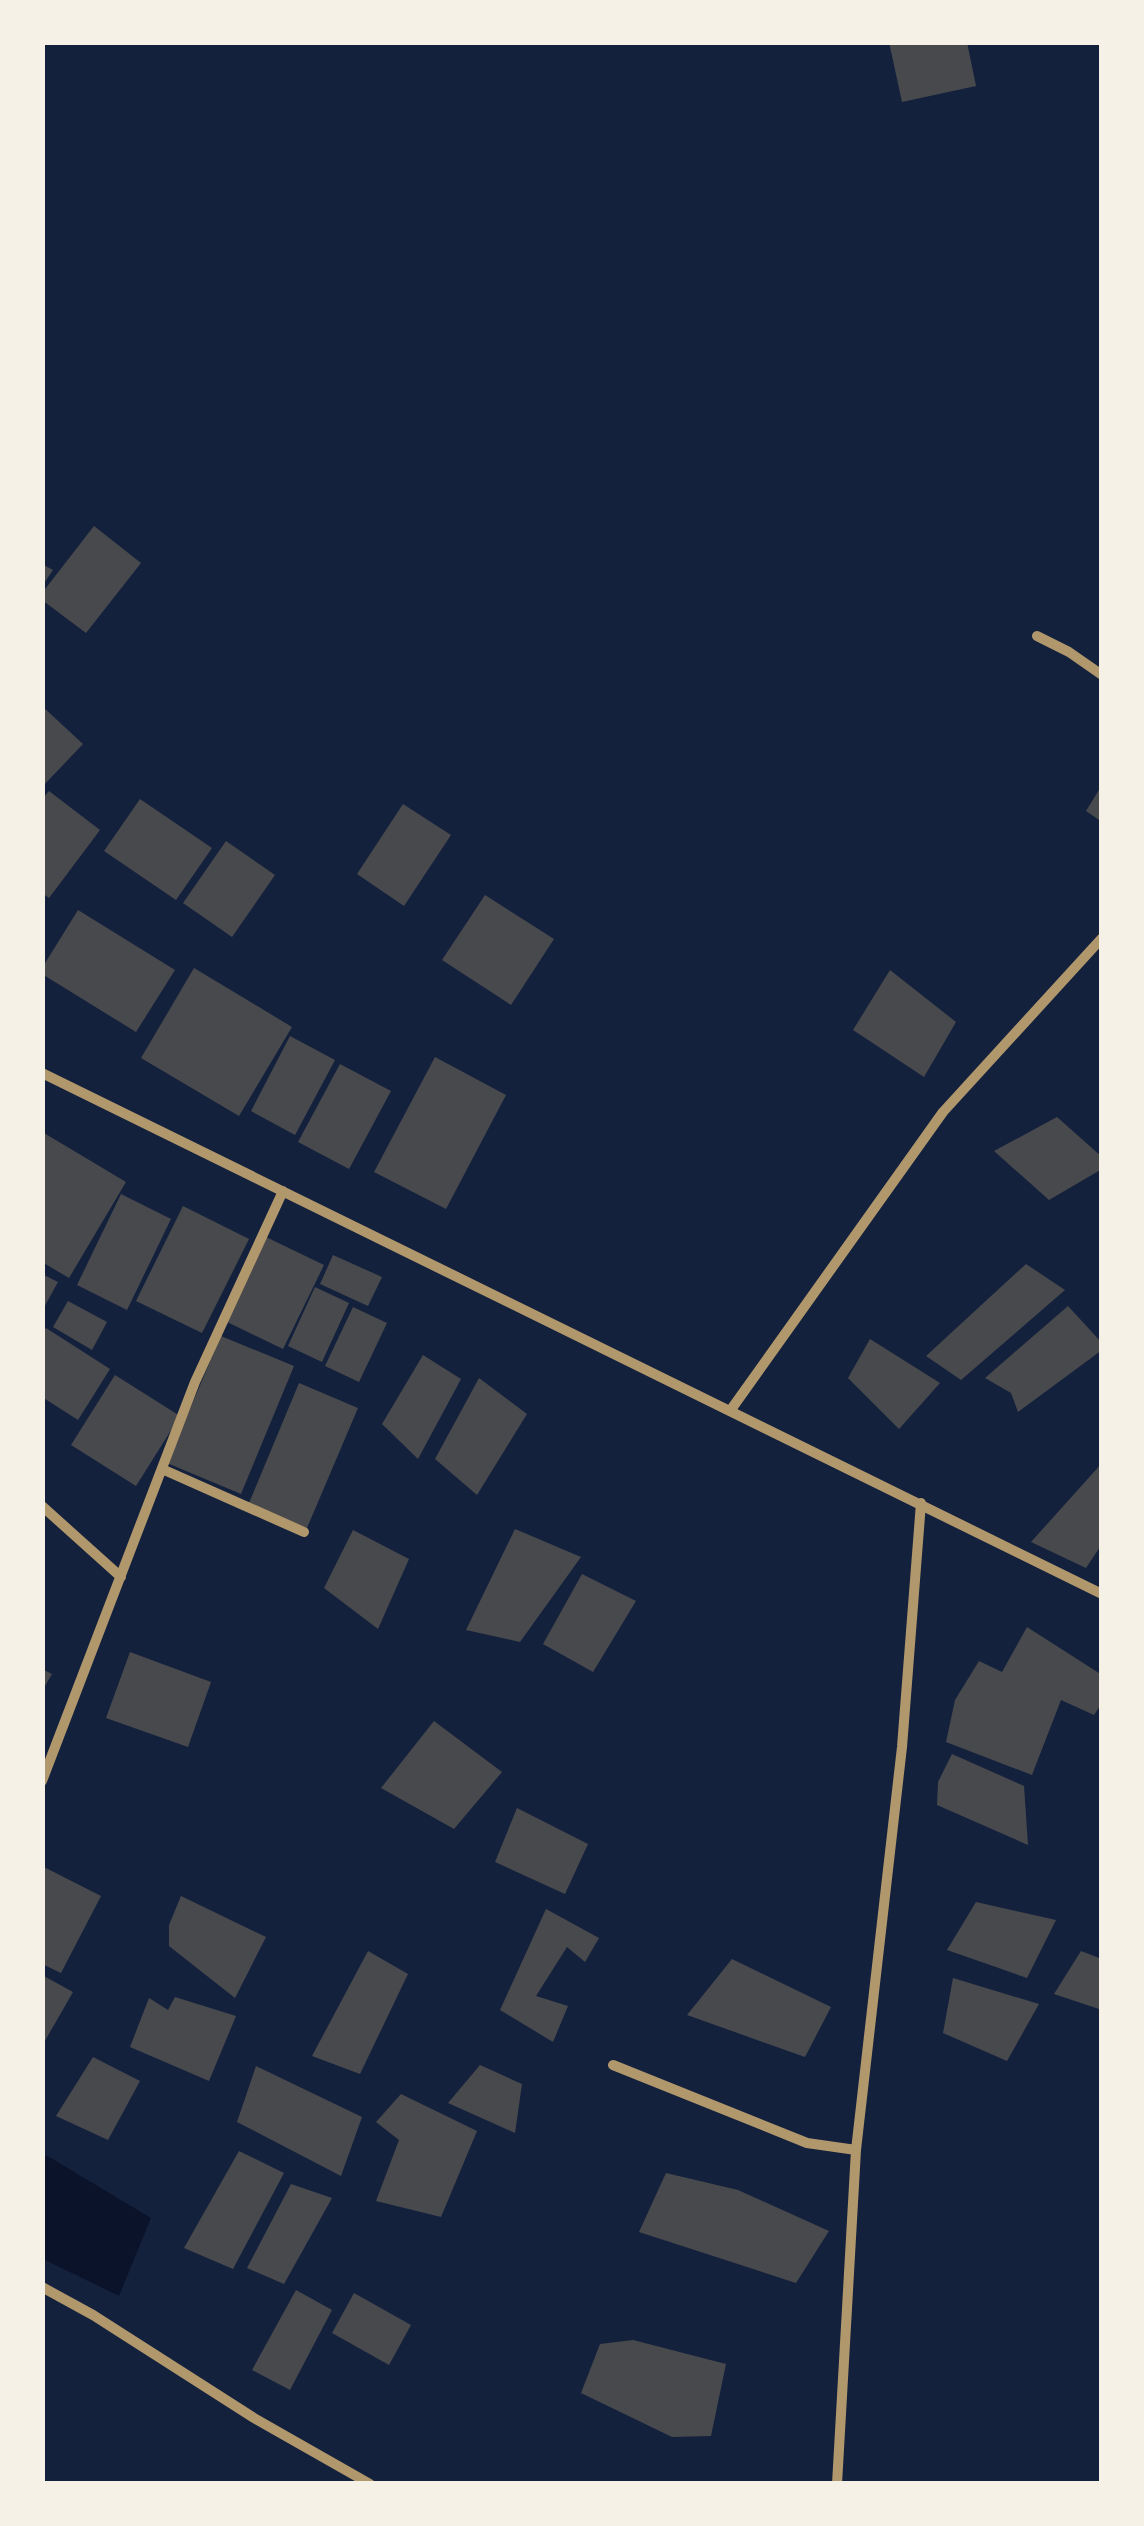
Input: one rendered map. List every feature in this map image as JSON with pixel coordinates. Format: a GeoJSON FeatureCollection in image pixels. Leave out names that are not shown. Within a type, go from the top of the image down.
{"type":"FeatureCollection","features":[{"type":"Feature","properties":{"kind":"street"},"geometry":{"type":"LineString","coordinates":[[1036,636],[1070,652],[1102,675]]}},
{"type":"Feature","properties":{"kind":"street"},"geometry":{"type":"LineString","coordinates":[[730,1411],[943,1112],[1102,938]]}},
{"type":"Feature","properties":{"kind":"street"},"geometry":{"type":"LineString","coordinates":[[42,1074],[1102,1594]]}},
{"type":"Feature","properties":{"kind":"street"},"geometry":{"type":"LineString","coordinates":[[42,1782],[195,1382],[283,1191]]}},
{"type":"Feature","properties":{"kind":"street"},"geometry":{"type":"LineString","coordinates":[[162,1469],[304,1532]]}},
{"type":"Feature","properties":{"kind":"street"},"geometry":{"type":"LineString","coordinates":[[836,2484],[856,2150],[902,1747],[921,1503]]}},
{"type":"Feature","properties":{"kind":"street"},"geometry":{"type":"LineString","coordinates":[[42,1506],[121,1577]]}},
{"type":"Feature","properties":{"kind":"street"},"geometry":{"type":"LineString","coordinates":[[614,2065],[808,2143],[856,2150]]}},
{"type":"Feature","properties":{"kind":"street"},"geometry":{"type":"LineString","coordinates":[[42,2287],[93,2314],[254,2418],[370,2484]]}},
{"type":"Feature","properties":{"kind":"water"},"geometry":{"type":"Polygon","coordinates":[[[46,2155],[151,2218],[119,2296],[43,2259],[42,2164],[46,2155]]]}},
{"type":"Feature","properties":{"kind":"building"},"geometry":{"type":"Polygon","coordinates":[[[889,42],[967,42],[976,86],[902,102],[889,42]]]}},
{"type":"Feature","properties":{"kind":"building"},"geometry":{"type":"Polygon","coordinates":[[[94,526],[141,563],[86,633],[42,600],[42,593],[94,526]]]}},
{"type":"Feature","properties":{"kind":"building"},"geometry":{"type":"Polygon","coordinates":[[[42,564],[53,570],[42,586],[42,564]]]}},
{"type":"Feature","properties":{"kind":"building"},"geometry":{"type":"Polygon","coordinates":[[[42,706],[83,744],[42,787],[42,706]]]}},
{"type":"Feature","properties":{"kind":"building"},"geometry":{"type":"Polygon","coordinates":[[[1102,785],[1102,822],[1086,811],[1102,785]]]}},
{"type":"Feature","properties":{"kind":"building"},"geometry":{"type":"Polygon","coordinates":[[[49,791],[100,830],[49,898],[42,893],[42,799],[49,791]]]}},
{"type":"Feature","properties":{"kind":"building"},"geometry":{"type":"Polygon","coordinates":[[[140,799],[212,848],[176,900],[104,851],[140,799]]]}},
{"type":"Feature","properties":{"kind":"building"},"geometry":{"type":"Polygon","coordinates":[[[403,804],[451,835],[404,906],[357,874],[403,804]]]}},
{"type":"Feature","properties":{"kind":"building"},"geometry":{"type":"Polygon","coordinates":[[[226,841],[275,875],[232,937],[183,903],[226,841]]]}},
{"type":"Feature","properties":{"kind":"building"},"geometry":{"type":"Polygon","coordinates":[[[485,895],[554,939],[511,1005],[442,960],[485,895]]]}},
{"type":"Feature","properties":{"kind":"building"},"geometry":{"type":"Polygon","coordinates":[[[78,910],[175,970],[136,1032],[42,974],[78,910]]]}},
{"type":"Feature","properties":{"kind":"building"},"geometry":{"type":"Polygon","coordinates":[[[194,968],[292,1027],[239,1116],[141,1058],[194,968]]]}},
{"type":"Feature","properties":{"kind":"building"},"geometry":{"type":"Polygon","coordinates":[[[890,970],[956,1022],[924,1077],[853,1030],[890,970]]]}},
{"type":"Feature","properties":{"kind":"building"},"geometry":{"type":"Polygon","coordinates":[[[290,1036],[335,1060],[295,1135],[251,1111],[290,1036]]]}},
{"type":"Feature","properties":{"kind":"building"},"geometry":{"type":"Polygon","coordinates":[[[435,1057],[506,1095],[446,1209],[374,1172],[435,1057]]]}},
{"type":"Feature","properties":{"kind":"building"},"geometry":{"type":"Polygon","coordinates":[[[340,1064],[391,1091],[349,1169],[298,1142],[340,1064]]]}},
{"type":"Feature","properties":{"kind":"building"},"geometry":{"type":"Polygon","coordinates":[[[1057,1117],[1102,1157],[1102,1169],[1049,1200],[994,1151],[1057,1117]]]}},
{"type":"Feature","properties":{"kind":"building"},"geometry":{"type":"Polygon","coordinates":[[[44,1133],[126,1182],[69,1278],[42,1262],[44,1133]]]}},
{"type":"Feature","properties":{"kind":"building"},"geometry":{"type":"Polygon","coordinates":[[[121,1194],[171,1219],[127,1310],[77,1285],[121,1194]]]}},
{"type":"Feature","properties":{"kind":"building"},"geometry":{"type":"Polygon","coordinates":[[[183,1206],[249,1239],[202,1333],[136,1301],[183,1206]]]}},
{"type":"Feature","properties":{"kind":"building"},"geometry":{"type":"Polygon","coordinates":[[[266,1237],[324,1265],[283,1349],[225,1321],[266,1237]]]}},
{"type":"Feature","properties":{"kind":"building"},"geometry":{"type":"Polygon","coordinates":[[[333,1255],[382,1277],[368,1306],[320,1284],[333,1255]]]}},
{"type":"Feature","properties":{"kind":"building"},"geometry":{"type":"Polygon","coordinates":[[[1026,1264],[1065,1290],[961,1380],[926,1356],[1026,1264]]]}},
{"type":"Feature","properties":{"kind":"building"},"geometry":{"type":"Polygon","coordinates":[[[42,1274],[58,1282],[42,1311],[42,1274]]]}},
{"type":"Feature","properties":{"kind":"building"},"geometry":{"type":"Polygon","coordinates":[[[315,1287],[349,1303],[322,1362],[288,1346],[315,1287]]]}},
{"type":"Feature","properties":{"kind":"building"},"geometry":{"type":"Polygon","coordinates":[[[68,1301],[107,1322],[92,1350],[53,1327],[68,1301]]]}},
{"type":"Feature","properties":{"kind":"building"},"geometry":{"type":"Polygon","coordinates":[[[1068,1306],[1102,1343],[1102,1350],[1018,1412],[1011,1393],[985,1378],[1068,1306]]]}},
{"type":"Feature","properties":{"kind":"building"},"geometry":{"type":"Polygon","coordinates":[[[353,1307],[387,1323],[359,1382],[325,1366],[353,1307]]]}},
{"type":"Feature","properties":{"kind":"building"},"geometry":{"type":"Polygon","coordinates":[[[46,1328],[110,1369],[78,1420],[42,1397],[42,1332],[46,1328]]]}},
{"type":"Feature","properties":{"kind":"building"},"geometry":{"type":"Polygon","coordinates":[[[221,1336],[294,1366],[241,1494],[167,1463],[221,1336]]]}},
{"type":"Feature","properties":{"kind":"building"},"geometry":{"type":"Polygon","coordinates":[[[870,1339],[940,1383],[899,1429],[848,1378],[870,1339]]]}},
{"type":"Feature","properties":{"kind":"building"},"geometry":{"type":"Polygon","coordinates":[[[423,1355],[461,1379],[418,1459],[382,1424],[423,1355]]]}},
{"type":"Feature","properties":{"kind":"building"},"geometry":{"type":"Polygon","coordinates":[[[115,1375],[180,1416],[136,1486],[71,1445],[115,1375]]]}},
{"type":"Feature","properties":{"kind":"building"},"geometry":{"type":"Polygon","coordinates":[[[479,1378],[527,1414],[477,1495],[435,1459],[479,1378]]]}},
{"type":"Feature","properties":{"kind":"building"},"geometry":{"type":"Polygon","coordinates":[[[299,1383],[358,1408],[307,1528],[249,1503],[299,1383]]]}},
{"type":"Feature","properties":{"kind":"building"},"geometry":{"type":"Polygon","coordinates":[[[1102,1463],[1102,1544],[1086,1568],[1031,1542],[1102,1463]]]}},
{"type":"Feature","properties":{"kind":"building"},"geometry":{"type":"Polygon","coordinates":[[[515,1529],[581,1557],[520,1642],[466,1630],[515,1529]]]}},
{"type":"Feature","properties":{"kind":"building"},"geometry":{"type":"Polygon","coordinates":[[[353,1530],[409,1559],[378,1629],[324,1588],[353,1530]]]}},
{"type":"Feature","properties":{"kind":"building"},"geometry":{"type":"Polygon","coordinates":[[[582,1574],[636,1601],[593,1672],[543,1644],[582,1574]]]}},
{"type":"Feature","properties":{"kind":"building"},"geometry":{"type":"Polygon","coordinates":[[[1027,1627],[1102,1675],[1102,1703],[1094,1715],[1061,1700],[1032,1775],[946,1742],[955,1700],[979,1661],[1002,1672],[1027,1627]]]}},
{"type":"Feature","properties":{"kind":"building"},"geometry":{"type":"Polygon","coordinates":[[[130,1652],[211,1682],[188,1747],[106,1718],[130,1652]]]}},
{"type":"Feature","properties":{"kind":"building"},"geometry":{"type":"Polygon","coordinates":[[[42,1669],[52,1674],[42,1691],[42,1669]]]}},
{"type":"Feature","properties":{"kind":"building"},"geometry":{"type":"Polygon","coordinates":[[[434,1721],[502,1772],[454,1829],[381,1788],[434,1721]]]}},
{"type":"Feature","properties":{"kind":"building"},"geometry":{"type":"Polygon","coordinates":[[[952,1754],[1024,1786],[1028,1845],[937,1805],[938,1782],[952,1754]]]}},
{"type":"Feature","properties":{"kind":"building"},"geometry":{"type":"Polygon","coordinates":[[[517,1808],[588,1844],[565,1894],[495,1862],[517,1808]]]}},
{"type":"Feature","properties":{"kind":"building"},"geometry":{"type":"Polygon","coordinates":[[[42,1866],[101,1896],[61,1973],[42,1964],[42,1866]]]}},
{"type":"Feature","properties":{"kind":"building"},"geometry":{"type":"Polygon","coordinates":[[[181,1896],[266,1937],[235,1998],[169,1946],[169,1925],[181,1896]]]}},
{"type":"Feature","properties":{"kind":"building"},"geometry":{"type":"Polygon","coordinates":[[[976,1902],[1056,1920],[1027,1978],[947,1950],[976,1902]]]}},
{"type":"Feature","properties":{"kind":"building"},"geometry":{"type":"Polygon","coordinates":[[[546,1909],[599,1938],[585,1962],[567,1947],[536,1996],[568,2006],[553,2042],[500,2010],[546,1909]]]}},
{"type":"Feature","properties":{"kind":"building"},"geometry":{"type":"Polygon","coordinates":[[[368,1951],[408,1974],[360,2074],[312,2056],[368,1951]]]}},
{"type":"Feature","properties":{"kind":"building"},"geometry":{"type":"Polygon","coordinates":[[[1081,1951],[1102,1959],[1102,2010],[1054,1994],[1081,1951]]]}},
{"type":"Feature","properties":{"kind":"building"},"geometry":{"type":"Polygon","coordinates":[[[732,1959],[831,2007],[805,2057],[687,2015],[732,1959]]]}},
{"type":"Feature","properties":{"kind":"building"},"geometry":{"type":"Polygon","coordinates":[[[42,1975],[73,1992],[42,2046],[42,1975]]]}},
{"type":"Feature","properties":{"kind":"building"},"geometry":{"type":"Polygon","coordinates":[[[953,1978],[1039,2004],[1007,2061],[943,2033],[953,1978]]]}},
{"type":"Feature","properties":{"kind":"building"},"geometry":{"type":"Polygon","coordinates":[[[175,1997],[236,2016],[209,2081],[130,2047],[149,1998],[168,2010],[175,1997]]]}},
{"type":"Feature","properties":{"kind":"building"},"geometry":{"type":"Polygon","coordinates":[[[93,2057],[140,2081],[108,2140],[56,2116],[93,2057]]]}},
{"type":"Feature","properties":{"kind":"building"},"geometry":{"type":"Polygon","coordinates":[[[480,2065],[522,2084],[515,2133],[448,2103],[480,2065]]]}},
{"type":"Feature","properties":{"kind":"building"},"geometry":{"type":"Polygon","coordinates":[[[256,2066],[362,2117],[341,2176],[237,2122],[256,2066]]]}},
{"type":"Feature","properties":{"kind":"building"},"geometry":{"type":"Polygon","coordinates":[[[401,2094],[477,2131],[441,2217],[376,2201],[399,2140],[376,2122],[401,2094]]]}},
{"type":"Feature","properties":{"kind":"building"},"geometry":{"type":"Polygon","coordinates":[[[239,2151],[284,2173],[233,2269],[184,2248],[239,2151]]]}},
{"type":"Feature","properties":{"kind":"building"},"geometry":{"type":"Polygon","coordinates":[[[666,2173],[738,2190],[829,2231],[796,2283],[639,2232],[666,2173]]]}},
{"type":"Feature","properties":{"kind":"building"},"geometry":{"type":"Polygon","coordinates":[[[291,2184],[332,2198],[284,2284],[247,2268],[291,2184]]]}},
{"type":"Feature","properties":{"kind":"building"},"geometry":{"type":"Polygon","coordinates":[[[296,2290],[332,2310],[290,2390],[252,2370],[296,2290]]]}},
{"type":"Feature","properties":{"kind":"building"},"geometry":{"type":"Polygon","coordinates":[[[354,2293],[411,2325],[389,2365],[332,2333],[354,2293]]]}},
{"type":"Feature","properties":{"kind":"building"},"geometry":{"type":"Polygon","coordinates":[[[633,2340],[726,2364],[711,2436],[672,2437],[581,2393],[600,2344],[633,2340]]]}}]}
